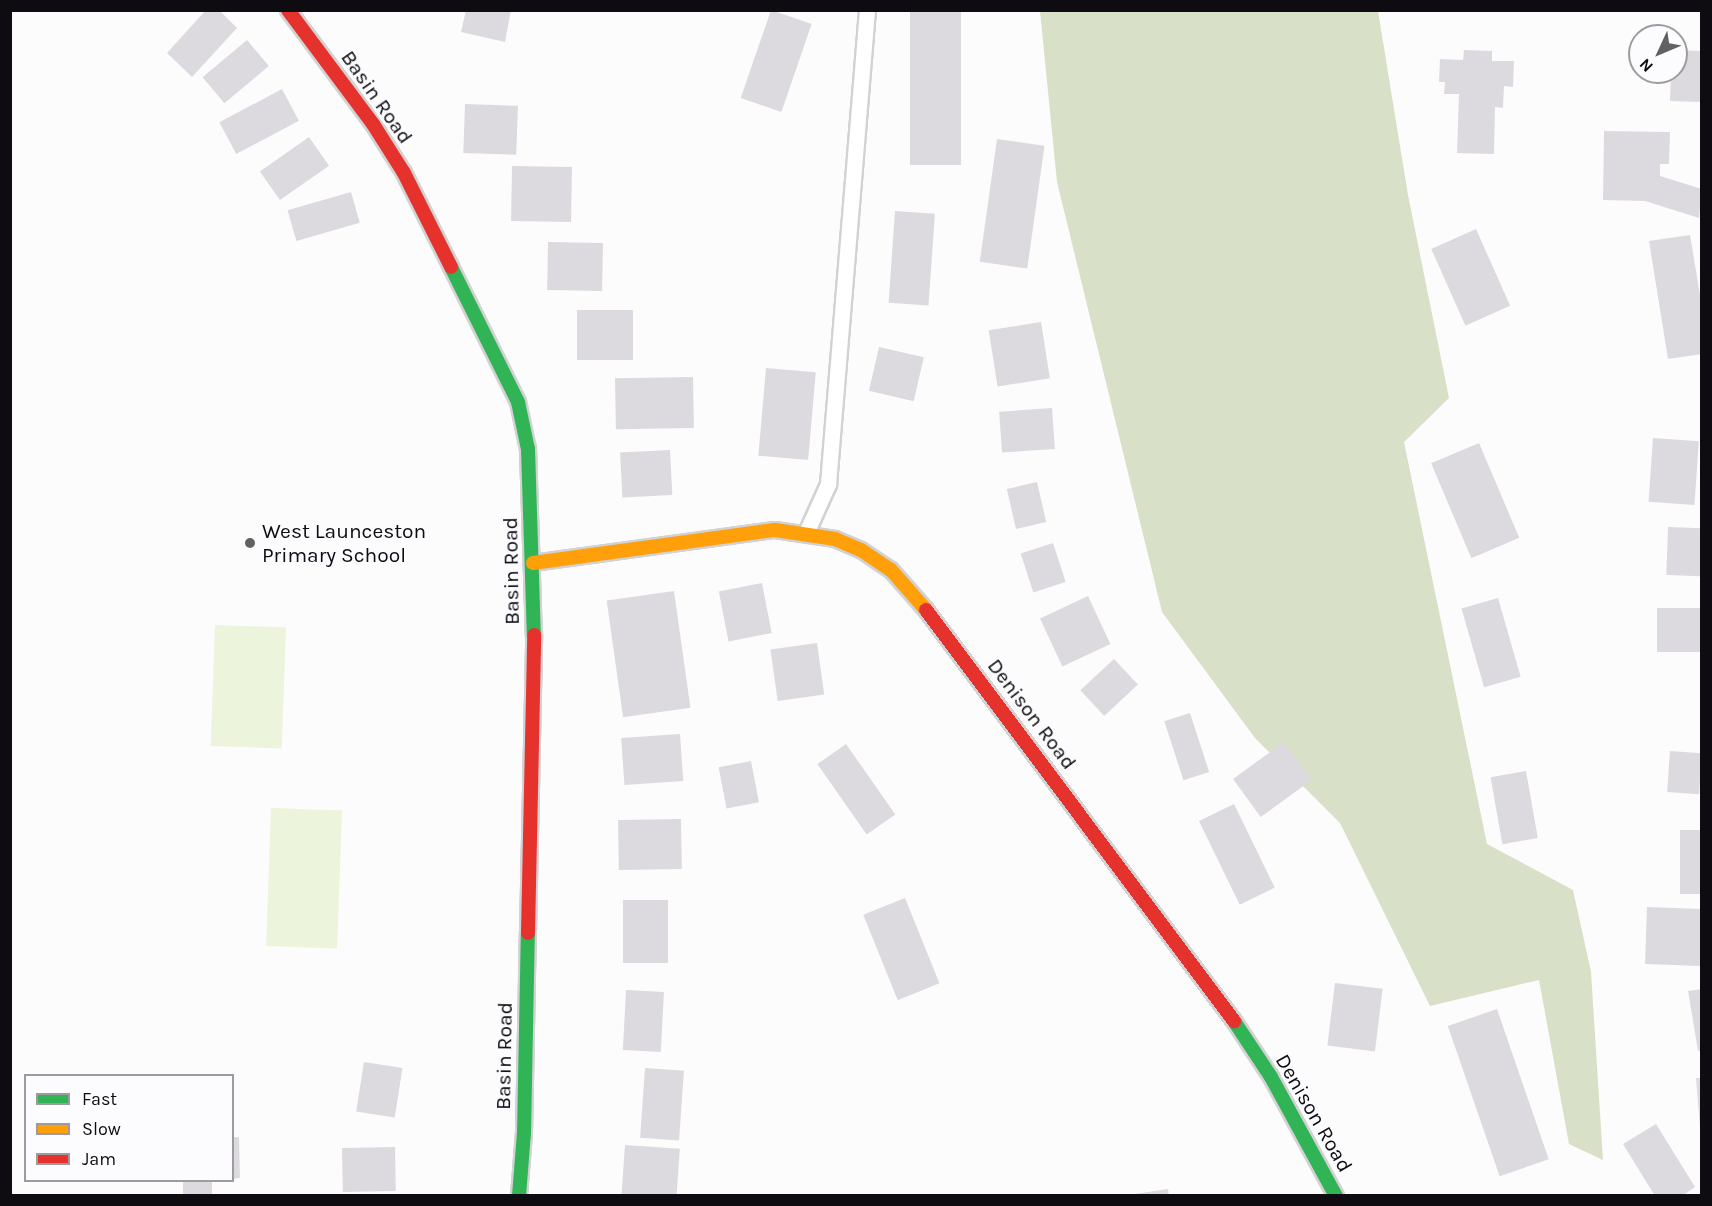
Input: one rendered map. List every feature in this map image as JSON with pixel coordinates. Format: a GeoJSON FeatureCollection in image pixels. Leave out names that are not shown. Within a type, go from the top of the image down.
{"type":"FeatureCollection","features":[{"type":"Feature","properties":{"kind":"street","name":"Basin Road"},"geometry":{"type":"LineString","coordinates":[[288,10],[373,124],[404,173],[518,402],[528,449],[533,562],[524,1121],[519,1196]]}},
{"type":"Feature","properties":{"kind":"street","name":"Denison Road"},"geometry":{"type":"LineString","coordinates":[[533,562],[775,530],[835,539],[871,556],[891,570],[937,622],[1236,1024],[1272,1077],[1336,1196]]}},
{"type":"Feature","properties":{"kind":"lane"},"geometry":{"type":"LineString","coordinates":[[806,533],[828,484],[867,10]]}},
{"type":"Feature","properties":{"kind":"green space"},"geometry":{"type":"Polygon","coordinates":[[[1040,11],[1378,11],[1408,195],[1449,398],[1404,442],[1487,844],[1573,890],[1591,972],[1603,1160],[1569,1144],[1539,980],[1430,1006],[1340,823],[1255,738],[1162,612],[1057,182],[1040,11]]]}},
{"type":"Feature","properties":{"kind":"green space"},"geometry":{"type":"Polygon","coordinates":[[[215,625],[286,627],[282,748],[211,746],[215,625]]]}},
{"type":"Feature","properties":{"kind":"green space"},"geometry":{"type":"Polygon","coordinates":[[[271,808],[342,810],[337,948],[266,946],[271,808]]]}},
{"type":"Feature","properties":{"kind":"building"},"geometry":{"type":"Polygon","coordinates":[[[206,10],[219,10],[237,28],[192,77],[167,53],[206,10]]]}},
{"type":"Feature","properties":{"kind":"building"},"geometry":{"type":"Polygon","coordinates":[[[466,10],[511,10],[505,42],[461,32],[466,10]]]}},
{"type":"Feature","properties":{"kind":"building"},"geometry":{"type":"Polygon","coordinates":[[[771,10],[812,24],[781,112],[741,98],[771,10]]]}},
{"type":"Feature","properties":{"kind":"building"},"geometry":{"type":"Polygon","coordinates":[[[910,10],[961,10],[961,165],[910,165],[910,10]]]}},
{"type":"Feature","properties":{"kind":"building"},"geometry":{"type":"Polygon","coordinates":[[[247,40],[269,66],[224,103],[203,77],[247,40]]]}},
{"type":"Feature","properties":{"kind":"building"},"geometry":{"type":"Polygon","coordinates":[[[1464,50],[1492,51],[1492,61],[1514,61],[1513,87],[1504,86],[1503,108],[1495,107],[1494,154],[1457,153],[1459,94],[1444,94],[1445,82],[1439,82],[1440,59],[1463,60],[1464,50]]]}},
{"type":"Feature","properties":{"kind":"building"},"geometry":{"type":"Polygon","coordinates":[[[1688,50],[1702,51],[1702,102],[1670,101],[1671,84],[1688,84],[1688,50]]]}},
{"type":"Feature","properties":{"kind":"building"},"geometry":{"type":"Polygon","coordinates":[[[282,89],[299,121],[236,154],[219,122],[282,89]]]}},
{"type":"Feature","properties":{"kind":"building"},"geometry":{"type":"Polygon","coordinates":[[[465,104],[518,106],[516,155],[463,153],[465,104]]]}},
{"type":"Feature","properties":{"kind":"building"},"geometry":{"type":"Polygon","coordinates":[[[1604,131],[1670,132],[1669,164],[1660,164],[1660,176],[1702,189],[1699,218],[1645,201],[1603,200],[1604,131]]]}},
{"type":"Feature","properties":{"kind":"building"},"geometry":{"type":"Polygon","coordinates":[[[309,137],[329,166],[280,200],[260,171],[309,137]]]}},
{"type":"Feature","properties":{"kind":"building"},"geometry":{"type":"Polygon","coordinates":[[[997,139],[1045,146],[1027,268],[980,262],[997,139]]]}},
{"type":"Feature","properties":{"kind":"building"},"geometry":{"type":"Polygon","coordinates":[[[512,166],[572,167],[571,222],[511,221],[512,166]]]}},
{"type":"Feature","properties":{"kind":"building"},"geometry":{"type":"Polygon","coordinates":[[[351,192],[360,223],[296,241],[288,210],[351,192]]]}},
{"type":"Feature","properties":{"kind":"building"},"geometry":{"type":"Polygon","coordinates":[[[895,211],[935,214],[928,306],[889,303],[895,211]]]}},
{"type":"Feature","properties":{"kind":"building"},"geometry":{"type":"Polygon","coordinates":[[[1476,229],[1510,306],[1465,326],[1431,249],[1476,229]]]}},
{"type":"Feature","properties":{"kind":"building"},"geometry":{"type":"Polygon","coordinates":[[[1690,235],[1702,307],[1702,354],[1668,359],[1649,241],[1690,235]]]}},
{"type":"Feature","properties":{"kind":"building"},"geometry":{"type":"Polygon","coordinates":[[[548,242],[603,243],[602,291],[547,290],[548,242]]]}},
{"type":"Feature","properties":{"kind":"building"},"geometry":{"type":"Polygon","coordinates":[[[577,310],[633,310],[633,360],[577,360],[577,310]]]}},
{"type":"Feature","properties":{"kind":"building"},"geometry":{"type":"Polygon","coordinates":[[[1041,322],[1050,378],[998,387],[989,330],[1041,322]]]}},
{"type":"Feature","properties":{"kind":"building"},"geometry":{"type":"Polygon","coordinates":[[[879,347],[924,357],[914,401],[869,391],[879,347]]]}},
{"type":"Feature","properties":{"kind":"building"},"geometry":{"type":"Polygon","coordinates":[[[766,368],[816,372],[808,460],[758,456],[766,368]]]}},
{"type":"Feature","properties":{"kind":"building"},"geometry":{"type":"Polygon","coordinates":[[[693,377],[694,428],[616,429],[615,378],[693,377]]]}},
{"type":"Feature","properties":{"kind":"building"},"geometry":{"type":"Polygon","coordinates":[[[1052,408],[1055,449],[1002,453],[999,412],[1052,408]]]}},
{"type":"Feature","properties":{"kind":"building"},"geometry":{"type":"Polygon","coordinates":[[[1653,438],[1699,441],[1694,505],[1649,502],[1653,438]]]}},
{"type":"Feature","properties":{"kind":"building"},"geometry":{"type":"Polygon","coordinates":[[[1479,443],[1519,538],[1471,558],[1431,463],[1479,443]]]}},
{"type":"Feature","properties":{"kind":"building"},"geometry":{"type":"Polygon","coordinates":[[[670,450],[672,495],[622,498],[620,453],[670,450]]]}},
{"type":"Feature","properties":{"kind":"building"},"geometry":{"type":"Polygon","coordinates":[[[1037,482],[1046,522],[1016,529],[1007,489],[1037,482]]]}},
{"type":"Feature","properties":{"kind":"building"},"geometry":{"type":"Polygon","coordinates":[[[1668,527],[1702,528],[1700,576],[1666,575],[1668,527]]]}},
{"type":"Feature","properties":{"kind":"building"},"geometry":{"type":"Polygon","coordinates":[[[1053,543],[1066,582],[1033,592],[1021,554],[1053,543]]]}},
{"type":"Feature","properties":{"kind":"building"},"geometry":{"type":"Polygon","coordinates":[[[762,583],[772,633],[729,641],[719,591],[762,583]]]}},
{"type":"Feature","properties":{"kind":"building"},"geometry":{"type":"Polygon","coordinates":[[[674,591],[690,708],[623,717],[607,600],[674,591]]]}},
{"type":"Feature","properties":{"kind":"building"},"geometry":{"type":"Polygon","coordinates":[[[1088,596],[1110,644],[1062,666],[1040,618],[1088,596]]]}},
{"type":"Feature","properties":{"kind":"building"},"geometry":{"type":"Polygon","coordinates":[[[1498,598],[1521,677],[1484,687],[1461,608],[1498,598]]]}},
{"type":"Feature","properties":{"kind":"building"},"geometry":{"type":"Polygon","coordinates":[[[1657,608],[1702,608],[1702,652],[1657,652],[1657,608]]]}},
{"type":"Feature","properties":{"kind":"building"},"geometry":{"type":"Polygon","coordinates":[[[817,643],[824,694],[778,701],[770,650],[817,643]]]}},
{"type":"Feature","properties":{"kind":"building"},"geometry":{"type":"Polygon","coordinates":[[[1114,659],[1138,685],[1104,716],[1080,690],[1114,659]]]}},
{"type":"Feature","properties":{"kind":"building"},"geometry":{"type":"Polygon","coordinates":[[[1190,713],[1209,772],[1183,780],[1164,721],[1190,713]]]}},
{"type":"Feature","properties":{"kind":"building"},"geometry":{"type":"Polygon","coordinates":[[[680,734],[683,781],[624,785],[621,738],[680,734]]]}},
{"type":"Feature","properties":{"kind":"building"},"geometry":{"type":"Polygon","coordinates":[[[1284,742],[1312,780],[1261,817],[1233,779],[1284,742]]]}},
{"type":"Feature","properties":{"kind":"building"},"geometry":{"type":"Polygon","coordinates":[[[846,744],[895,814],[867,835],[817,764],[846,744]]]}},
{"type":"Feature","properties":{"kind":"building"},"geometry":{"type":"Polygon","coordinates":[[[1670,751],[1702,753],[1699,794],[1667,792],[1670,751]]]}},
{"type":"Feature","properties":{"kind":"building"},"geometry":{"type":"Polygon","coordinates":[[[751,761],[759,802],[727,809],[719,767],[751,761]]]}},
{"type":"Feature","properties":{"kind":"building"},"geometry":{"type":"Polygon","coordinates":[[[1526,771],[1538,838],[1502,844],[1491,777],[1526,771]]]}},
{"type":"Feature","properties":{"kind":"building"},"geometry":{"type":"Polygon","coordinates":[[[1234,804],[1275,888],[1240,905],[1199,821],[1234,804]]]}},
{"type":"Feature","properties":{"kind":"building"},"geometry":{"type":"Polygon","coordinates":[[[681,819],[682,869],[619,870],[618,820],[681,819]]]}},
{"type":"Feature","properties":{"kind":"building"},"geometry":{"type":"Polygon","coordinates":[[[1680,830],[1702,830],[1702,894],[1680,894],[1680,830]]]}},
{"type":"Feature","properties":{"kind":"building"},"geometry":{"type":"Polygon","coordinates":[[[905,898],[939,983],[898,1000],[863,915],[905,898]]]}},
{"type":"Feature","properties":{"kind":"building"},"geometry":{"type":"Polygon","coordinates":[[[623,900],[668,900],[668,963],[623,963],[623,900]]]}},
{"type":"Feature","properties":{"kind":"building"},"geometry":{"type":"Polygon","coordinates":[[[1647,907],[1702,909],[1700,966],[1645,964],[1647,907]]]}},
{"type":"Feature","properties":{"kind":"building"},"geometry":{"type":"Polygon","coordinates":[[[1335,983],[1383,989],[1375,1051],[1327,1046],[1335,983]]]}},
{"type":"Feature","properties":{"kind":"building"},"geometry":{"type":"Polygon","coordinates":[[[1702,989],[1702,1050],[1698,1051],[1688,991],[1702,989]]]}},
{"type":"Feature","properties":{"kind":"building"},"geometry":{"type":"Polygon","coordinates":[[[626,990],[664,992],[661,1052],[623,1050],[626,990]]]}},
{"type":"Feature","properties":{"kind":"building"},"geometry":{"type":"Polygon","coordinates":[[[1497,1009],[1549,1159],[1500,1176],[1448,1026],[1497,1009]]]}},
{"type":"Feature","properties":{"kind":"building"},"geometry":{"type":"Polygon","coordinates":[[[364,1062],[403,1068],[395,1117],[356,1111],[364,1062]]]}},
{"type":"Feature","properties":{"kind":"building"},"geometry":{"type":"Polygon","coordinates":[[[645,1068],[684,1071],[679,1141],[640,1138],[645,1068]]]}},
{"type":"Feature","properties":{"kind":"building"},"geometry":{"type":"Polygon","coordinates":[[[1696,1078],[1702,1078],[1702,1128],[1700,1128],[1696,1078]]]}},
{"type":"Feature","properties":{"kind":"building"},"geometry":{"type":"Polygon","coordinates":[[[1656,1124],[1695,1187],[1682,1196],[1655,1196],[1623,1144],[1656,1124]]]}},
{"type":"Feature","properties":{"kind":"building"},"geometry":{"type":"Polygon","coordinates":[[[234,1137],[239,1137],[240,1178],[234,1179],[234,1137]]]}},
{"type":"Feature","properties":{"kind":"building"},"geometry":{"type":"Polygon","coordinates":[[[625,1145],[680,1149],[677,1196],[621,1196],[625,1145]]]}},
{"type":"Feature","properties":{"kind":"building"},"geometry":{"type":"Polygon","coordinates":[[[395,1147],[396,1191],[343,1192],[342,1148],[395,1147]]]}},
{"type":"Feature","properties":{"kind":"building"},"geometry":{"type":"Polygon","coordinates":[[[183,1182],[212,1182],[212,1196],[183,1196],[183,1182]]]}},
{"type":"Feature","properties":{"kind":"building"},"geometry":{"type":"Polygon","coordinates":[[[1168,1189],[1169,1196],[1135,1196],[1135,1194],[1168,1189]]]}},
{"type":"Feature","properties":{"kind":"traffic: fast"},"geometry":{"type":"LineString","coordinates":[[451,267],[518,402],[528,449],[534,635]]}},
{"type":"Feature","properties":{"kind":"traffic: fast"},"geometry":{"type":"LineString","coordinates":[[519,1196],[524,1133],[528,933]]}},
{"type":"Feature","properties":{"kind":"traffic: fast"},"geometry":{"type":"LineString","coordinates":[[1234,1021],[1271,1077],[1336,1196]]}},
{"type":"Feature","properties":{"kind":"traffic: slow"},"geometry":{"type":"LineString","coordinates":[[533,563],[775,530],[835,539],[861,550],[891,570],[926,610]]}},
{"type":"Feature","properties":{"kind":"traffic: jam"},"geometry":{"type":"LineString","coordinates":[[288,10],[373,124],[404,173],[451,267]]}},
{"type":"Feature","properties":{"kind":"traffic: jam"},"geometry":{"type":"LineString","coordinates":[[926,610],[1234,1021]]}},
{"type":"Feature","properties":{"kind":"traffic: jam"},"geometry":{"type":"LineString","coordinates":[[528,933],[534,635]]}},
{"type":"Feature","properties":{"kind":"place","name":"West Launceston Primary School"},"geometry":{"type":"Point","coordinates":[250,543]}}]}
